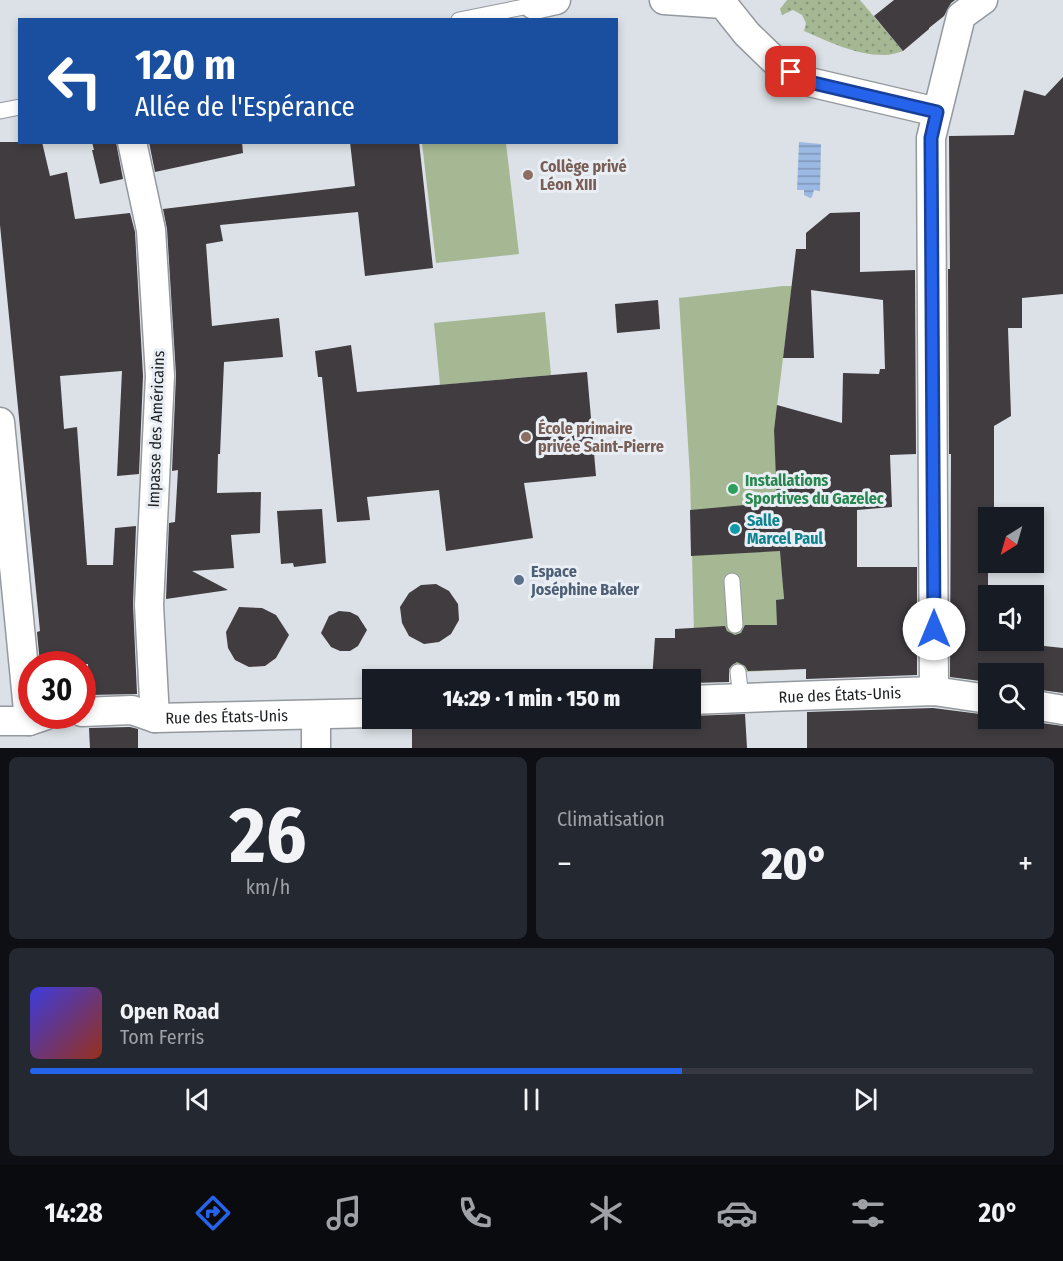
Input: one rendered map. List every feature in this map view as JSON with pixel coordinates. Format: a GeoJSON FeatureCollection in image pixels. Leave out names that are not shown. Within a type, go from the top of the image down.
{"type":"FeatureCollection","features":[{"type":"Feature","properties":{"kind":"street"},"geometry":{"type":"LineString","coordinates":[[664,0],[723,4],[747,34],[777,63],[805,81],[937,112]]}},
{"type":"Feature","properties":{"kind":"street"},"geometry":{"type":"LineString","coordinates":[[934,691],[931,138],[961,16],[983,0]]}},
{"type":"Feature","properties":{"kind":"street","name":"Impasse des Américains"},"geometry":{"type":"LineString","coordinates":[[132,144],[151,230],[160,376],[149,605],[155,718]]}},
{"type":"Feature","properties":{"kind":"street"},"geometry":{"type":"LineString","coordinates":[[0,422],[29,651]]}},
{"type":"Feature","properties":{"kind":"street","name":"Rue des États-Unis"},"geometry":{"type":"LineString","coordinates":[[701,697],[740,685],[934,691],[978,698]]}},
{"type":"Feature","properties":{"kind":"street"},"geometry":{"type":"LineString","coordinates":[[1044,707],[1063,710]]}},
{"type":"Feature","properties":{"kind":"street","name":"Rue des États-Unis"},"geometry":{"type":"LineString","coordinates":[[96,711],[132,710],[155,718],[362,713]]}},
{"type":"Feature","properties":{"kind":"street"},"geometry":{"type":"LineString","coordinates":[[316,748],[318,715]]}},
{"type":"Feature","properties":{"kind":"street"},"geometry":{"type":"LineString","coordinates":[[0,721],[18,720]]}},
{"type":"Feature","properties":{"kind":"lane"},"geometry":{"type":"LineString","coordinates":[[469,18],[545,2]]}},
{"type":"Feature","properties":{"kind":"lane"},"geometry":{"type":"LineString","coordinates":[[0,111],[18,107]]}},
{"type":"Feature","properties":{"kind":"lane"},"geometry":{"type":"LineString","coordinates":[[732,581],[735,625]]}},
{"type":"Feature","properties":{"kind":"green space"},"geometry":{"type":"Polygon","coordinates":[[[787,0],[860,0],[903,51],[887,55],[863,53],[804,31],[806,23],[802,15],[793,10],[782,15],[780,9],[787,0]]]}},
{"type":"Feature","properties":{"kind":"green space"},"geometry":{"type":"Polygon","coordinates":[[[422,144],[506,144],[519,254],[436,263],[422,144]]]}},
{"type":"Feature","properties":{"kind":"green space","name":"Installations Sportives du Gazelec"},"geometry":{"type":"Polygon","coordinates":[[[792,286],[774,430],[788,670],[701,674],[701,669],[695,669],[690,476],[679,298],[792,286]]]}},
{"type":"Feature","properties":{"kind":"green space"},"geometry":{"type":"Polygon","coordinates":[[[545,312],[551,375],[440,385],[434,323],[545,312]]]}},
{"type":"Feature","properties":{"kind":"water"},"geometry":{"type":"Polygon","coordinates":[[[799,142],[821,144],[820,191],[814,190],[810,198],[804,195],[804,190],[797,190],[799,142]]]}},
{"type":"Feature","properties":{"kind":"building"},"geometry":{"type":"Polygon","coordinates":[[[894,0],[955,0],[944,16],[903,51],[874,16],[894,0]]]}},
{"type":"Feature","properties":{"kind":"building"},"geometry":{"type":"Polygon","coordinates":[[[1063,77],[1063,294],[1022,298],[1022,328],[1008,328],[1011,416],[994,426],[994,507],[978,507],[978,573],[988,573],[988,585],[978,585],[978,651],[1044,651],[1044,646],[1063,648],[1063,693],[1044,690],[1044,663],[978,663],[978,681],[950,677],[949,136],[1014,135],[1024,90],[1045,96],[1063,77]]]}},
{"type":"Feature","properties":{"kind":"building"},"geometry":{"type":"Polygon","coordinates":[[[0,142],[42,144],[50,176],[67,172],[75,219],[130,213],[135,232],[143,376],[139,474],[117,476],[122,371],[60,376],[64,429],[77,427],[87,565],[113,565],[115,528],[136,526],[133,604],[137,694],[96,695],[96,651],[39,651],[37,632],[40,631],[0,225],[0,142]]]}},
{"type":"Feature","properties":{"kind":"building"},"geometry":{"type":"Polygon","coordinates":[[[92,144],[116,144],[123,179],[100,184],[92,150],[94,150],[92,144]]]}},
{"type":"Feature","properties":{"kind":"building"},"geometry":{"type":"Polygon","coordinates":[[[149,144],[242,144],[243,153],[155,172],[149,144]]]}},
{"type":"Feature","properties":{"kind":"building"},"geometry":{"type":"Polygon","coordinates":[[[350,144],[419,144],[433,268],[365,276],[358,212],[220,225],[223,241],[206,244],[212,326],[279,318],[283,357],[224,362],[217,493],[261,492],[260,533],[231,535],[234,568],[192,571],[228,590],[166,599],[169,523],[175,522],[178,470],[172,471],[176,375],[167,229],[163,209],[355,186],[350,144]]]}},
{"type":"Feature","properties":{"kind":"building"},"geometry":{"type":"Polygon","coordinates":[[[860,212],[860,272],[915,270],[916,454],[890,455],[892,507],[857,510],[857,567],[917,567],[917,675],[806,679],[806,669],[748,671],[745,666],[737,662],[729,669],[729,682],[701,683],[701,669],[653,669],[655,638],[675,638],[675,629],[725,626],[727,631],[735,635],[741,633],[745,625],[777,625],[776,600],[784,599],[780,551],[691,556],[690,510],[777,502],[774,430],[777,405],[842,423],[843,373],[879,374],[880,369],[885,369],[883,300],[811,290],[814,358],[783,358],[796,249],[806,249],[806,233],[830,213],[860,212]]]}},
{"type":"Feature","properties":{"kind":"building"},"geometry":{"type":"Polygon","coordinates":[[[658,300],[660,329],[617,333],[615,304],[658,300]]]}},
{"type":"Feature","properties":{"kind":"building"},"geometry":{"type":"Polygon","coordinates":[[[351,345],[357,392],[587,372],[596,476],[524,483],[533,538],[446,551],[439,490],[367,497],[370,520],[337,522],[322,377],[318,377],[315,351],[351,345]]]}},
{"type":"Feature","properties":{"kind":"building"},"geometry":{"type":"Polygon","coordinates":[[[322,509],[326,563],[294,567],[293,563],[281,564],[277,511],[322,509]]]}},
{"type":"Feature","properties":{"kind":"building"},"geometry":{"type":"Polygon","coordinates":[[[436,584],[449,591],[458,604],[459,620],[451,634],[439,642],[424,644],[409,636],[402,623],[400,607],[409,593],[421,585],[436,584]]]}},
{"type":"Feature","properties":{"kind":"building"},"geometry":{"type":"Polygon","coordinates":[[[239,607],[262,608],[276,615],[289,635],[276,658],[265,666],[249,667],[235,660],[228,648],[226,632],[239,607]]]}},
{"type":"Feature","properties":{"kind":"building"},"geometry":{"type":"Polygon","coordinates":[[[339,611],[350,612],[358,616],[367,630],[358,646],[350,651],[340,651],[331,647],[321,633],[329,616],[339,611]]]}},
{"type":"Feature","properties":{"kind":"building"},"geometry":{"type":"Polygon","coordinates":[[[933,708],[978,714],[978,729],[1044,729],[1044,723],[1063,726],[1063,748],[807,748],[807,712],[933,708]]]}},
{"type":"Feature","properties":{"kind":"building"},"geometry":{"type":"Polygon","coordinates":[[[745,714],[747,748],[412,748],[412,729],[701,729],[701,716],[745,714]]]}},
{"type":"Feature","properties":{"kind":"building"},"geometry":{"type":"Polygon","coordinates":[[[89,729],[138,729],[138,748],[90,748],[89,729]]]}},
{"type":"Feature","properties":{"kind":"place","name":"Collège privé Léon XIII"},"geometry":{"type":"Point","coordinates":[528,175]}},
{"type":"Feature","properties":{"kind":"place","name":"École primaire privée Saint-Pierre"},"geometry":{"type":"Point","coordinates":[526,437]}},
{"type":"Feature","properties":{"kind":"place","name":"Installations Sportives du Gazelec"},"geometry":{"type":"Point","coordinates":[733,489]}},
{"type":"Feature","properties":{"kind":"place","name":"Salle Marcel Paul"},"geometry":{"type":"Point","coordinates":[735,529]}},
{"type":"Feature","properties":{"kind":"place","name":"Espace Joséphine Baker"},"geometry":{"type":"Point","coordinates":[519,580]}},
{"type":"Feature","properties":{"kind":"route"},"geometry":{"type":"LineString","coordinates":[[791,72],[805,81],[937,112],[931,138],[934,629]]}}]}
